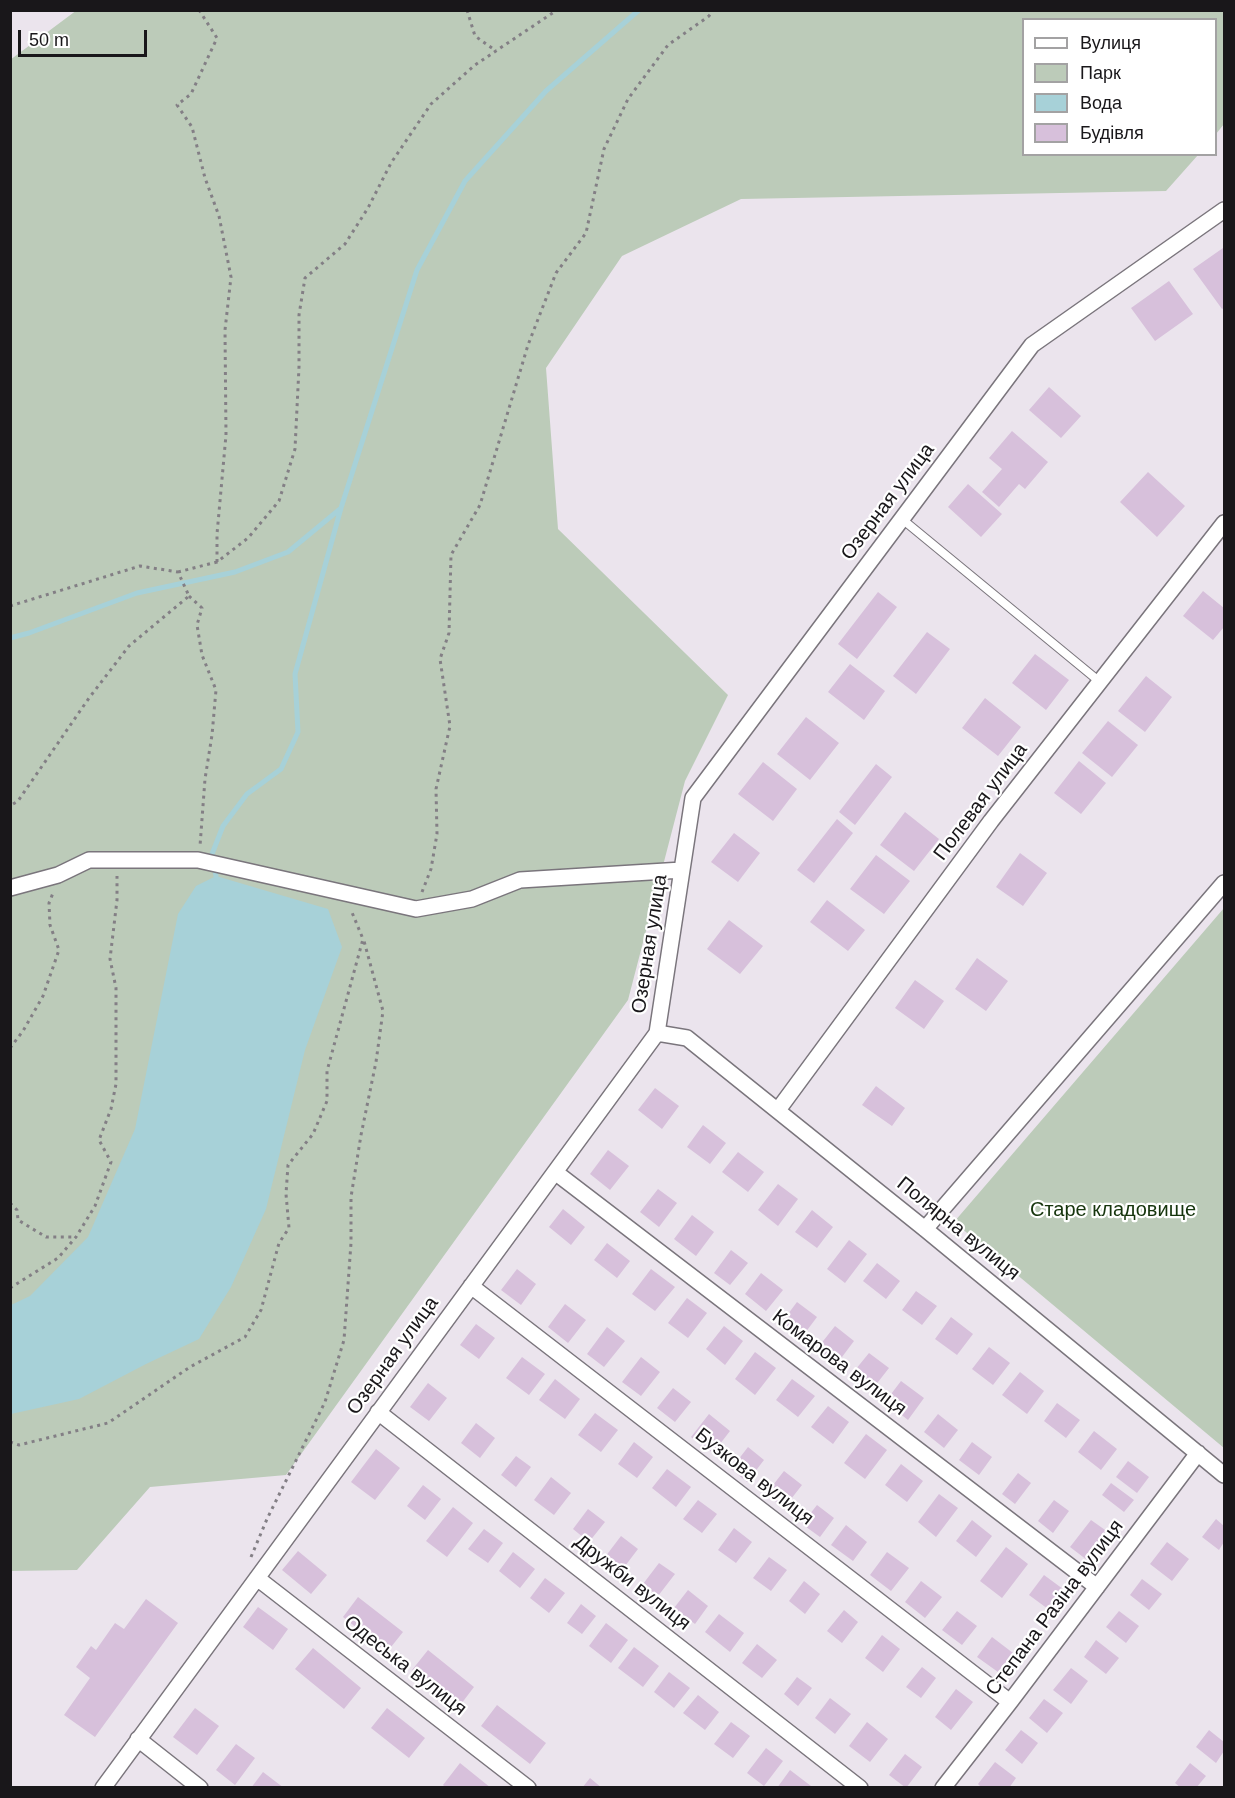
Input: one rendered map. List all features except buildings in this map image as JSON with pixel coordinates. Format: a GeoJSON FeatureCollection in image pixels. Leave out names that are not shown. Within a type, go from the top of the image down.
{"type":"FeatureCollection","features":[{"type":"Feature","properties":{"kind":"street","name":"Озерная улица"},"geometry":{"type":"LineString","coordinates":[[103,1788],[657,1033],[693,798],[1032,345],[1224,210]]}},
{"type":"Feature","properties":{"kind":"street","name":"Полевая улица"},"geometry":{"type":"LineString","coordinates":[[778,1110],[991,821],[1224,523]]}},
{"type":"Feature","properties":{"kind":"street"},"geometry":{"type":"LineString","coordinates":[[10,888],[58,875],[88,860],[198,860],[416,909],[472,899],[520,880],[682,870]]}},
{"type":"Feature","properties":{"kind":"street"},"geometry":{"type":"LineString","coordinates":[[925,1229],[1224,883]]}},
{"type":"Feature","properties":{"kind":"street","name":"Полярна вулиця"},"geometry":{"type":"LineString","coordinates":[[657,1033],[687,1038],[925,1229],[1224,1475]]}},
{"type":"Feature","properties":{"kind":"street","name":"Комарова вулиця"},"geometry":{"type":"LineString","coordinates":[[555,1172],[1097,1587]]}},
{"type":"Feature","properties":{"kind":"street","name":"Бузкова вулиця"},"geometry":{"type":"LineString","coordinates":[[471,1286],[1010,1702]]}},
{"type":"Feature","properties":{"kind":"street","name":"Дружби вулиця"},"geometry":{"type":"LineString","coordinates":[[378,1412],[860,1788]]}},
{"type":"Feature","properties":{"kind":"street","name":"Степана Разіна вулиця"},"geometry":{"type":"LineString","coordinates":[[943,1788],[1198,1453]]}},
{"type":"Feature","properties":{"kind":"street","name":"Одеська вулиця"},"geometry":{"type":"LineString","coordinates":[[256,1578],[528,1788]]}},
{"type":"Feature","properties":{"kind":"street"},"geometry":{"type":"LineString","coordinates":[[138,1739],[200,1788]]}},
{"type":"Feature","properties":{"kind":"lane"},"geometry":{"type":"LineString","coordinates":[[902,519],[1100,682]]}},
{"type":"Feature","properties":{"kind":"path"},"geometry":{"type":"LineString","coordinates":[[199,10],[217,38],[191,94],[177,105],[192,127],[205,178],[219,216],[231,277],[225,330],[226,435],[217,534],[218,562]]}},
{"type":"Feature","properties":{"kind":"path"},"geometry":{"type":"LineString","coordinates":[[467,10],[475,36],[496,51]]}},
{"type":"Feature","properties":{"kind":"path"},"geometry":{"type":"LineString","coordinates":[[10,606],[140,566],[178,572],[218,562],[248,538],[279,501],[295,449],[299,315],[305,278],[345,244],[368,208],[391,163],[431,104],[475,65],[557,10]]}},
{"type":"Feature","properties":{"kind":"path"},"geometry":{"type":"LineString","coordinates":[[416,909],[431,869],[436,834],[436,789],[450,726],[440,659],[449,633],[451,555],[480,505],[539,314],[556,273],[586,233],[604,149],[628,99],[668,45],[709,16],[713,10]]}},
{"type":"Feature","properties":{"kind":"path"},"geometry":{"type":"LineString","coordinates":[[178,572],[189,596],[202,608],[197,625],[202,655],[216,690],[198,860]]}},
{"type":"Feature","properties":{"kind":"path"},"geometry":{"type":"LineString","coordinates":[[10,806],[18,801],[89,698],[129,646],[189,596]]}},
{"type":"Feature","properties":{"kind":"path"},"geometry":{"type":"LineString","coordinates":[[10,1288],[58,1258],[76,1236],[95,1206],[111,1162],[99,1140],[111,1109],[116,1084],[116,988],[110,959],[117,900],[117,876],[88,860]]}},
{"type":"Feature","properties":{"kind":"path"},"geometry":{"type":"LineString","coordinates":[[10,1048],[44,996],[59,950],[50,925],[49,903],[58,875]]}},
{"type":"Feature","properties":{"kind":"path"},"geometry":{"type":"LineString","coordinates":[[256,1578],[248,1564],[267,1519],[325,1402],[344,1340],[351,1243],[351,1197],[383,1011],[363,939],[344,892]]}},
{"type":"Feature","properties":{"kind":"path"},"geometry":{"type":"LineString","coordinates":[[10,1442],[19,1445],[108,1423],[190,1367],[245,1337],[261,1310],[279,1243],[289,1228],[286,1194],[288,1165],[313,1134],[327,1101],[327,1071],[363,939]]}},
{"type":"Feature","properties":{"kind":"path"},"geometry":{"type":"LineString","coordinates":[[10,1203],[17,1210],[18,1220],[46,1237],[76,1236]]}},
{"type":"Feature","properties":{"kind":"green space"},"geometry":{"type":"Polygon","coordinates":[[[77,10],[1224,11],[1224,124],[1217,133],[1217,18],[1022,18],[1022,156],[1197,156],[1166,191],[741,199],[622,256],[546,368],[558,529],[728,695],[685,781],[628,1000],[286,1475],[150,1487],[77,1570],[10,1571],[10,60],[77,10]]]}},
{"type":"Feature","properties":{"kind":"green space","name":"Старе кладовище"},"geometry":{"type":"Polygon","coordinates":[[[1224,908],[1224,1448],[954,1222],[1224,908]]]}},
{"type":"Feature","properties":{"kind":"water"},"geometry":{"type":"Polygon","coordinates":[[[216,876],[328,909],[342,947],[305,1050],[266,1209],[231,1287],[199,1339],[79,1399],[11,1414],[11,1305],[30,1296],[88,1237],[135,1129],[178,914],[196,886],[216,876]]]}},
{"type":"Feature","properties":{"kind":"waterway"},"geometry":{"type":"LineString","coordinates":[[216,876],[212,854],[223,826],[247,794],[281,769],[298,732],[295,674],[341,508],[417,270],[465,181],[546,91],[639,10]]}},
{"type":"Feature","properties":{"kind":"waterway"},"geometry":{"type":"LineString","coordinates":[[10,638],[137,593],[235,572],[288,552],[340,509]]}}]}
